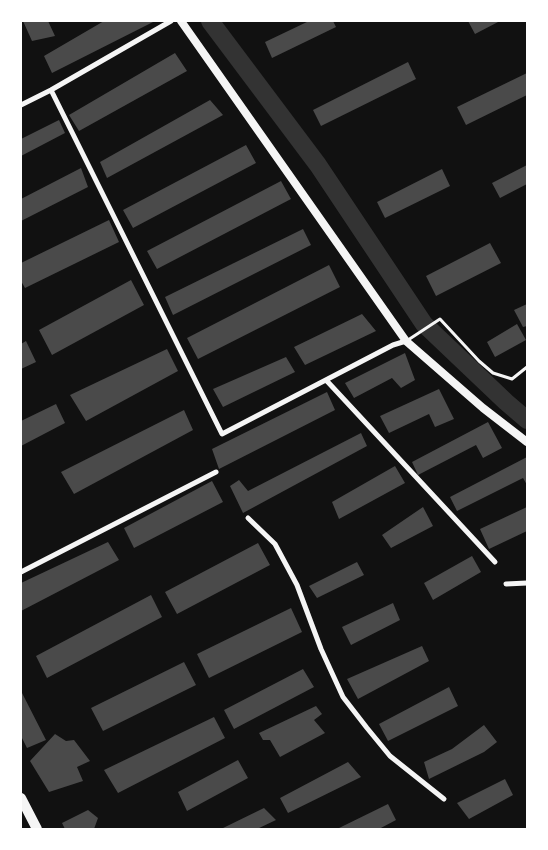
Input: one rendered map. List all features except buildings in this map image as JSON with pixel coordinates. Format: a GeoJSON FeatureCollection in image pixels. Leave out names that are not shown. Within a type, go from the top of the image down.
{"type":"FeatureCollection","features":[{"type":"Feature","properties":{"kind":"main road"},"geometry":{"type":"LineString","coordinates":[[21,798],[37,829]]}},
{"type":"Feature","properties":{"kind":"street"},"geometry":{"type":"LineString","coordinates":[[21,105],[51,90],[171,21]]}},
{"type":"Feature","properties":{"kind":"street"},"geometry":{"type":"LineString","coordinates":[[181,21],[406,341],[482,408],[527,442]]}},
{"type":"Feature","properties":{"kind":"street"},"geometry":{"type":"LineString","coordinates":[[51,90],[222,434],[393,345],[406,341]]}},
{"type":"Feature","properties":{"kind":"street"},"geometry":{"type":"LineString","coordinates":[[326,380],[495,562]]}},
{"type":"Feature","properties":{"kind":"street"},"geometry":{"type":"LineString","coordinates":[[21,572],[216,472]]}},
{"type":"Feature","properties":{"kind":"street"},"geometry":{"type":"LineString","coordinates":[[248,518],[275,544],[297,585],[321,649],[343,697],[390,756],[444,800]]}},
{"type":"Feature","properties":{"kind":"street"},"geometry":{"type":"LineString","coordinates":[[506,584],[527,584]]}},
{"type":"Feature","properties":{"kind":"lane"},"geometry":{"type":"LineString","coordinates":[[406,341],[440,318],[479,361],[493,372],[512,379],[527,367]]}},
{"type":"Feature","properties":{"kind":"waterway"},"geometry":{"type":"LineString","coordinates":[[210,21],[318,165],[424,324],[527,420]]}}]}
